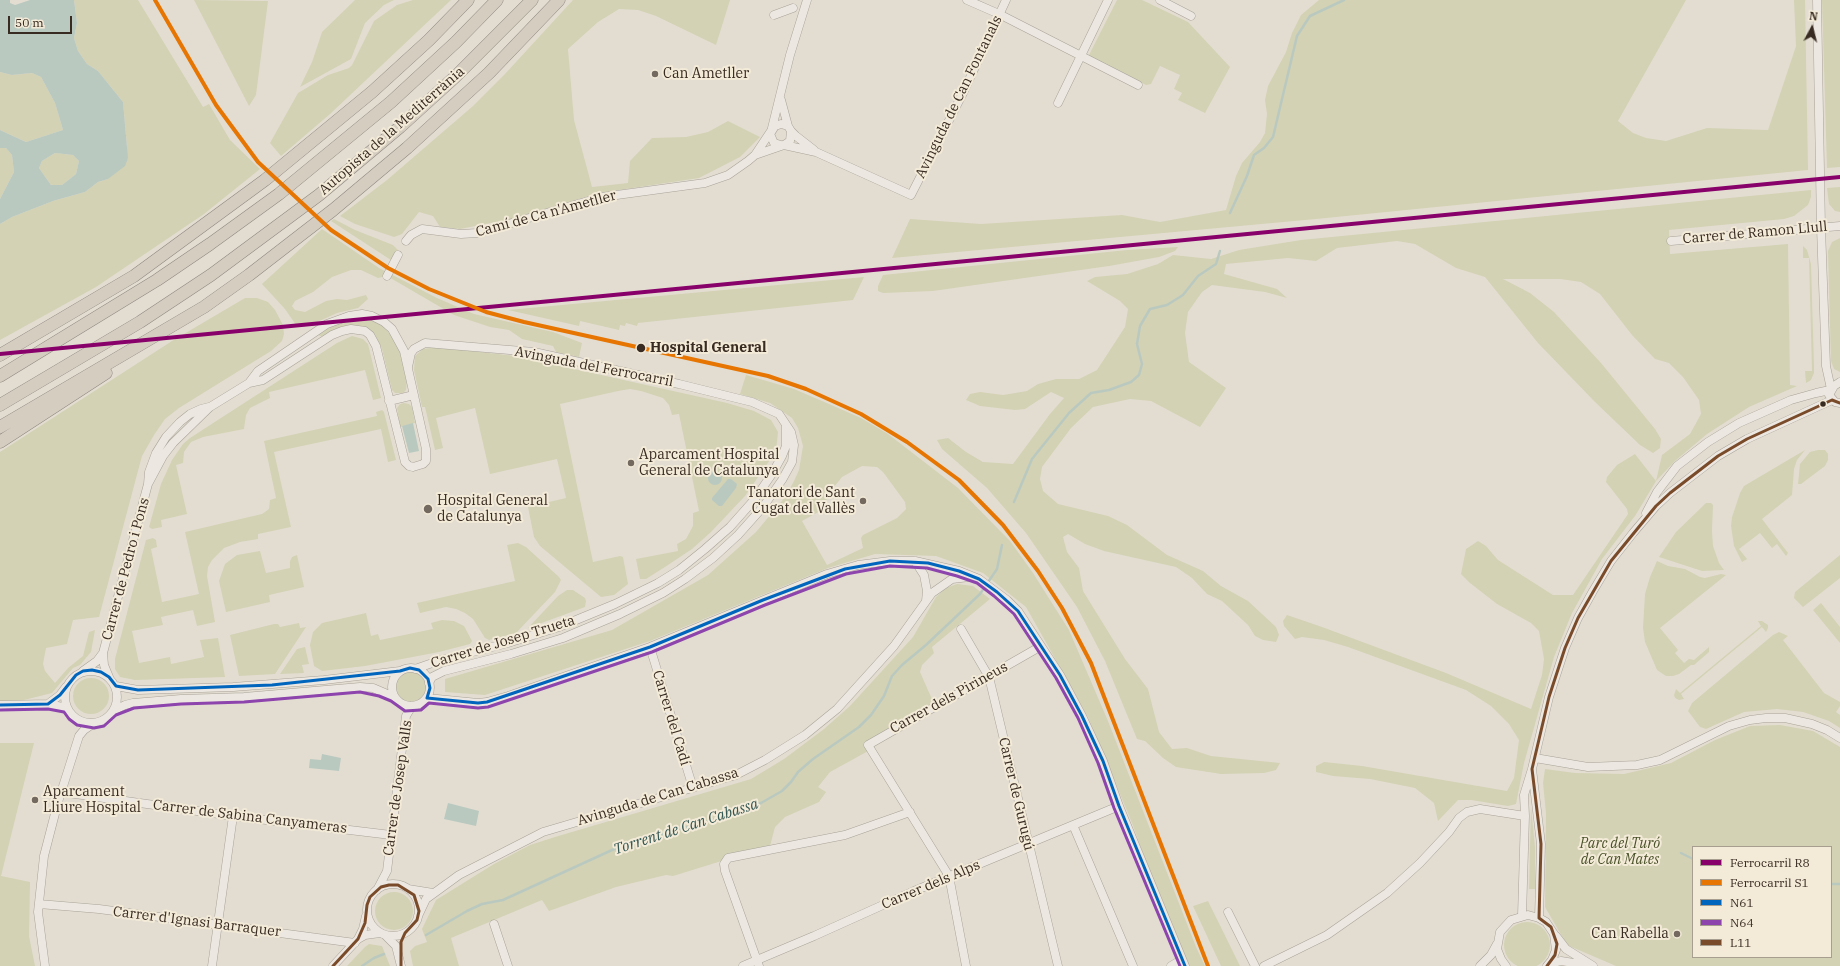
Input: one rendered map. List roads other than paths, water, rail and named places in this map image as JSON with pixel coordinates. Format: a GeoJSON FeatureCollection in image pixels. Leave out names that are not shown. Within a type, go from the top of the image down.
{"type":"FeatureCollection","features":[{"type":"Feature","properties":{"kind":"highway"},"geometry":{"type":"LineString","coordinates":[[0,355],[134,276],[289,162],[404,63],[468,0]]}},
{"type":"Feature","properties":{"kind":"highway","name":"Autopista de la Mediterrània"},"geometry":{"type":"LineString","coordinates":[[0,376],[157,280],[279,194],[368,122],[423,73],[497,0]]}},
{"type":"Feature","properties":{"kind":"highway","name":"Autopista de la Mediterrània"},"geometry":{"type":"LineString","coordinates":[[0,405],[140,322],[211,276],[319,195],[400,127],[433,97],[532,0]]}},
{"type":"Feature","properties":{"kind":"highway"},"geometry":{"type":"LineString","coordinates":[[0,426],[204,307],[242,280],[333,210],[407,148],[489,73],[559,0]]}},
{"type":"Feature","properties":{"kind":"highway"},"geometry":{"type":"LineString","coordinates":[[0,442],[125,361],[170,327]]}},
{"type":"Feature","properties":{"kind":"street","name":"Camí de Ca n'Ametller"},"geometry":{"type":"LineString","coordinates":[[755,155],[771,130],[790,54],[807,0]]}},
{"type":"Feature","properties":{"kind":"street"},"geometry":{"type":"LineString","coordinates":[[967,0],[999,14],[1138,85]]}},
{"type":"Feature","properties":{"kind":"street","name":"Avinguda de Can Fontanals"},"geometry":{"type":"LineString","coordinates":[[816,152],[911,195],[962,95],[1006,0]]}},
{"type":"Feature","properties":{"kind":"street"},"geometry":{"type":"LineString","coordinates":[[1058,103],[1108,0]]}},
{"type":"Feature","properties":{"kind":"street"},"geometry":{"type":"LineString","coordinates":[[1160,0],[1191,16]]}},
{"type":"Feature","properties":{"kind":"street"},"geometry":{"type":"LineString","coordinates":[[1817,0],[1821,228],[1826,366],[1831,390]]}},
{"type":"Feature","properties":{"kind":"street"},"geometry":{"type":"LineString","coordinates":[[774,16],[793,8]]}},
{"type":"Feature","properties":{"kind":"street","name":"Camí de Ca n'Ametller"},"geometry":{"type":"LineString","coordinates":[[780,98],[790,128]]}},
{"type":"Feature","properties":{"kind":"street"},"geometry":{"type":"LineString","coordinates":[[778,124],[790,128],[796,136],[816,152],[782,145],[772,141],[771,130],[778,124]]}},
{"type":"Feature","properties":{"kind":"street"},"geometry":{"type":"LineString","coordinates":[[782,145],[790,141],[790,128]]}},
{"type":"Feature","properties":{"kind":"street","name":"Camí de Ca n'Ametller"},"geometry":{"type":"LineString","coordinates":[[406,241],[417,230],[422,229],[461,234],[477,233],[602,197],[705,183],[728,175],[755,155],[782,145]]}},
{"type":"Feature","properties":{"kind":"street","name":"Carrer de Ramon Llull"},"geometry":{"type":"LineString","coordinates":[[1671,241],[1840,226]]}},
{"type":"Feature","properties":{"kind":"street"},"geometry":{"type":"LineString","coordinates":[[387,276],[398,255]]}},
{"type":"Feature","properties":{"kind":"street","name":"Carrer de Pedro i Pons"},"geometry":{"type":"LineString","coordinates":[[83,671],[97,661],[102,653],[148,484],[163,456],[173,443],[210,407],[248,383],[258,371],[327,324],[349,316],[362,314],[372,316],[384,322],[392,329],[404,351],[427,457],[423,464],[414,467],[409,466],[405,462],[373,340],[366,331],[358,329],[342,331],[332,335],[263,380],[248,383]]}},
{"type":"Feature","properties":{"kind":"street","name":"Avinguda del Ferrocarril"},"geometry":{"type":"LineString","coordinates":[[408,367],[414,349],[425,343],[534,352],[733,397],[772,410],[779,414],[785,424]]}},
{"type":"Feature","properties":{"kind":"street"},"geometry":{"type":"LineString","coordinates":[[1522,916],[1525,816],[1524,795],[1532,770],[1549,697],[1565,648],[1578,618],[1593,591],[1611,561],[1633,533],[1656,506],[1670,493],[1718,456],[1747,439],[1836,402],[1828,395],[1840,382]]}},
{"type":"Feature","properties":{"kind":"street"},"geometry":{"type":"LineString","coordinates":[[1633,533],[1657,492],[1677,466],[1708,442],[1739,423],[1791,400],[1816,392],[1831,390]]}},
{"type":"Feature","properties":{"kind":"street"},"geometry":{"type":"LineString","coordinates":[[389,401],[414,395]]}},
{"type":"Feature","properties":{"kind":"street","name":"Carrer de Josep Trueta"},"geometry":{"type":"LineString","coordinates":[[415,669],[441,660],[508,643],[559,627],[615,604],[658,583],[679,570],[730,527],[754,500],[772,474],[782,456],[786,446],[787,432],[785,424]]}},
{"type":"Feature","properties":{"kind":"street","name":"Carrer de Josep Trueta"},"geometry":{"type":"LineString","coordinates":[[430,683],[432,677],[444,671],[511,654],[563,638],[620,614],[663,593],[685,579],[713,558],[738,535],[763,507],[782,480],[792,462],[794,452],[791,432],[785,424]]}},
{"type":"Feature","properties":{"kind":"street"},"geometry":{"type":"LineString","coordinates":[[427,698],[468,702],[487,702],[650,647],[833,573],[858,565],[878,562],[915,561],[952,569],[976,578],[997,592],[1018,611],[1060,676],[1082,716],[1100,754],[1119,806],[1183,963],[1171,966]]}},
{"type":"Feature","properties":{"kind":"street"},"geometry":{"type":"LineString","coordinates":[[915,561],[924,574],[927,591],[926,601]]}},
{"type":"Feature","properties":{"kind":"street","name":"Avinguda de Can Cabassa"},"geometry":{"type":"LineString","coordinates":[[418,916],[426,899],[432,893],[459,875],[543,832],[736,775],[765,760],[805,735],[837,709],[894,646],[932,593],[952,579],[964,576],[976,578]]}},
{"type":"Feature","properties":{"kind":"street","name":"Carrer de Gurugú"},"geometry":{"type":"LineString","coordinates":[[961,629],[988,676],[1058,966]]}},
{"type":"Feature","properties":{"kind":"street","name":"Carrer del Cadí"},"geometry":{"type":"LineString","coordinates":[[650,647],[693,788]]}},
{"type":"Feature","properties":{"kind":"street","name":"Carrer dels Pirineus"},"geometry":{"type":"LineString","coordinates":[[910,812],[870,750],[868,745],[870,742],[1036,648]]}},
{"type":"Feature","properties":{"kind":"street","name":"Carrer de Pedro i Pons"},"geometry":{"type":"LineString","coordinates":[[102,653],[104,666],[109,677]]}},
{"type":"Feature","properties":{"kind":"street"},"geometry":{"type":"LineString","coordinates":[[45,966],[40,933],[39,904],[44,856],[61,792],[79,736],[84,730],[94,723],[108,717],[113,712],[125,705],[181,699],[244,697],[360,687],[374,688],[394,697],[402,704],[412,706],[418,705],[427,698],[430,683],[426,675],[410,668],[400,671],[324,680],[233,687],[138,690],[116,686]]}},
{"type":"Feature","properties":{"kind":"street"},"geometry":{"type":"LineString","coordinates":[[48,704],[60,695],[70,680],[83,671],[92,670],[101,672],[109,677],[116,686],[118,695],[117,703],[113,712]]}},
{"type":"Feature","properties":{"kind":"street"},"geometry":{"type":"LineString","coordinates":[[394,697],[392,686],[396,675],[400,671]]}},
{"type":"Feature","properties":{"kind":"street"},"geometry":{"type":"LineString","coordinates":[[66,686],[65,694],[67,708],[72,715],[79,736]]}},
{"type":"Feature","properties":{"kind":"street"},"geometry":{"type":"LineString","coordinates":[[0,705],[48,704],[67,708]]}},
{"type":"Feature","properties":{"kind":"street","name":"Carrer de Josep Valls"},"geometry":{"type":"LineString","coordinates":[[377,890],[386,871],[406,716],[412,706]]}},
{"type":"Feature","properties":{"kind":"street"},"geometry":{"type":"LineString","coordinates":[[72,715],[86,723],[94,723]]}},
{"type":"Feature","properties":{"kind":"street"},"geometry":{"type":"LineString","coordinates":[[1535,758],[1588,767],[1637,765],[1660,760],[1729,726],[1750,720],[1766,718],[1785,718],[1812,724],[1827,730],[1840,738]]}},
{"type":"Feature","properties":{"kind":"street"},"geometry":{"type":"LineString","coordinates":[[1532,770],[1541,844],[1539,918]]}},
{"type":"Feature","properties":{"kind":"street","name":"Carrer de Sabina Canyameras"},"geometry":{"type":"LineString","coordinates":[[61,792],[233,816],[391,835]]}},
{"type":"Feature","properties":{"kind":"street","name":"Carrer dels Alps"},"geometry":{"type":"LineString","coordinates":[[743,966],[758,963],[949,876],[1119,806]]}},
{"type":"Feature","properties":{"kind":"street"},"geometry":{"type":"LineString","coordinates":[[1264,966],[1327,935],[1388,893],[1420,863],[1449,832],[1459,818],[1467,812],[1480,809],[1525,816]]}},
{"type":"Feature","properties":{"kind":"street"},"geometry":{"type":"LineString","coordinates":[[758,963],[725,871],[725,861],[731,857],[845,835],[910,812],[949,876],[966,966]]}},
{"type":"Feature","properties":{"kind":"street"},"geometry":{"type":"LineString","coordinates":[[212,966],[233,816]]}},
{"type":"Feature","properties":{"kind":"street"},"geometry":{"type":"LineString","coordinates":[[1073,825],[1133,966]]}},
{"type":"Feature","properties":{"kind":"street","name":"Carrer de Josep Valls"},"geometry":{"type":"LineString","coordinates":[[386,871],[396,885]]}},
{"type":"Feature","properties":{"kind":"street"},"geometry":{"type":"LineString","coordinates":[[333,966],[356,941],[364,929],[367,905],[370,897],[377,890],[389,885],[396,885],[432,893]]}},
{"type":"Feature","properties":{"kind":"street"},"geometry":{"type":"LineString","coordinates":[[356,941],[365,935],[383,934],[396,936],[404,933],[414,925],[418,916],[417,903],[414,895],[405,888]]}},
{"type":"Feature","properties":{"kind":"street","name":"Carrer d'Ignasi Barraquer"},"geometry":{"type":"LineString","coordinates":[[39,904],[99,909],[356,941]]}},
{"type":"Feature","properties":{"kind":"street"},"geometry":{"type":"LineString","coordinates":[[1228,912],[1255,966]]}},
{"type":"Feature","properties":{"kind":"street"},"geometry":{"type":"LineString","coordinates":[[366,913],[370,924],[396,946],[402,966]]}},
{"type":"Feature","properties":{"kind":"street"},"geometry":{"type":"LineString","coordinates":[[1480,966],[1491,955],[1497,943],[1500,932],[1507,923],[1522,916],[1539,918],[1546,922],[1566,949],[1592,966]]}},
{"type":"Feature","properties":{"kind":"street"},"geometry":{"type":"LineString","coordinates":[[494,924],[508,966]]}},
{"type":"Feature","properties":{"kind":"street"},"geometry":{"type":"LineString","coordinates":[[400,956],[401,942],[404,933]]}},
{"type":"Feature","properties":{"kind":"street"},"geometry":{"type":"LineString","coordinates":[[1548,965],[1556,950],[1554,934]]}},
{"type":"Feature","properties":{"kind":"street"},"geometry":{"type":"LineString","coordinates":[[1497,943],[1499,954],[1506,966]]}},
{"type":"Feature","properties":{"kind":"street"},"geometry":{"type":"LineString","coordinates":[[1548,965],[1561,961],[1592,966]]}},
{"type":"Feature","properties":{"kind":"waterway"},"geometry":{"type":"LineString","coordinates":[[1230,213],[1247,176],[1254,155],[1264,148],[1273,137],[1297,36],[1310,16],[1344,0]]}},
{"type":"Feature","properties":{"kind":"waterway"},"geometry":{"type":"LineString","coordinates":[[1014,502],[1032,459],[1069,413],[1091,393],[1109,390],[1131,382],[1139,375],[1142,364],[1137,344],[1140,326],[1150,309],[1167,305],[1183,295],[1198,276],[1216,264],[1220,251]]}},
{"type":"Feature","properties":{"kind":"waterway","name":"Torrent de Can Cabassa"},"geometry":{"type":"LineString","coordinates":[[426,935],[482,904],[503,900],[623,845],[706,822],[761,803],[782,791],[798,772],[813,759],[859,727],[871,715],[884,696],[892,676],[902,665],[926,645],[980,594],[997,569],[1002,545]]}},
{"type":"Feature","properties":{"kind":"waterway"},"geometry":{"type":"LineString","coordinates":[[1681,853],[1692,858]]}},
{"type":"Feature","properties":{"kind":"waterway"},"geometry":{"type":"LineString","coordinates":[[1832,884],[1840,884]]}},
{"type":"Feature","properties":{"kind":"waterway","name":"Torrent de Can Cabassa"},"geometry":{"type":"LineString","coordinates":[[362,966],[374,958],[384,954]]}},
{"type":"Feature","properties":{"kind":"rail line","name":"S1"},"geometry":{"type":"LineString","coordinates":[[155,0],[216,105],[258,162],[331,230],[388,268],[429,289],[486,312],[524,322],[768,376],[806,389],[861,414],[907,442],[959,480],[1003,525],[1038,571],[1062,608],[1091,663],[1208,966]]}},
{"type":"Feature","properties":{"kind":"rail line","name":"R8"},"geometry":{"type":"LineString","coordinates":[[0,354],[1840,177]]}},
{"type":"Feature","properties":{"kind":"place","name":"Can Ametller"},"geometry":{"type":"Point","coordinates":[655,74]}},
{"type":"Feature","properties":{"kind":"place","name":"Hospital General"},"geometry":{"type":"Point","coordinates":[641,348]}},
{"type":"Feature","properties":{"kind":"place","name":"Aparcament Hospital General de Catalunya"},"geometry":{"type":"Point","coordinates":[631,463]}},
{"type":"Feature","properties":{"kind":"place","name":"Tanatori de Sant Cugat del Vallès"},"geometry":{"type":"Point","coordinates":[863,501]}},
{"type":"Feature","properties":{"kind":"place","name":"Hospital General de Catalunya"},"geometry":{"type":"Point","coordinates":[428,509]}},
{"type":"Feature","properties":{"kind":"place","name":"Aparcament Lliure Hospital"},"geometry":{"type":"Point","coordinates":[35,800]}},
{"type":"Feature","properties":{"kind":"place","name":"Can Rabella"},"geometry":{"type":"Point","coordinates":[1677,934]}},
{"type":"Feature","properties":{"kind":"park label","name":"Parc del Turó de Can Mates"},"geometry":{"type":"Point","coordinates":[1620,852]}}]}
